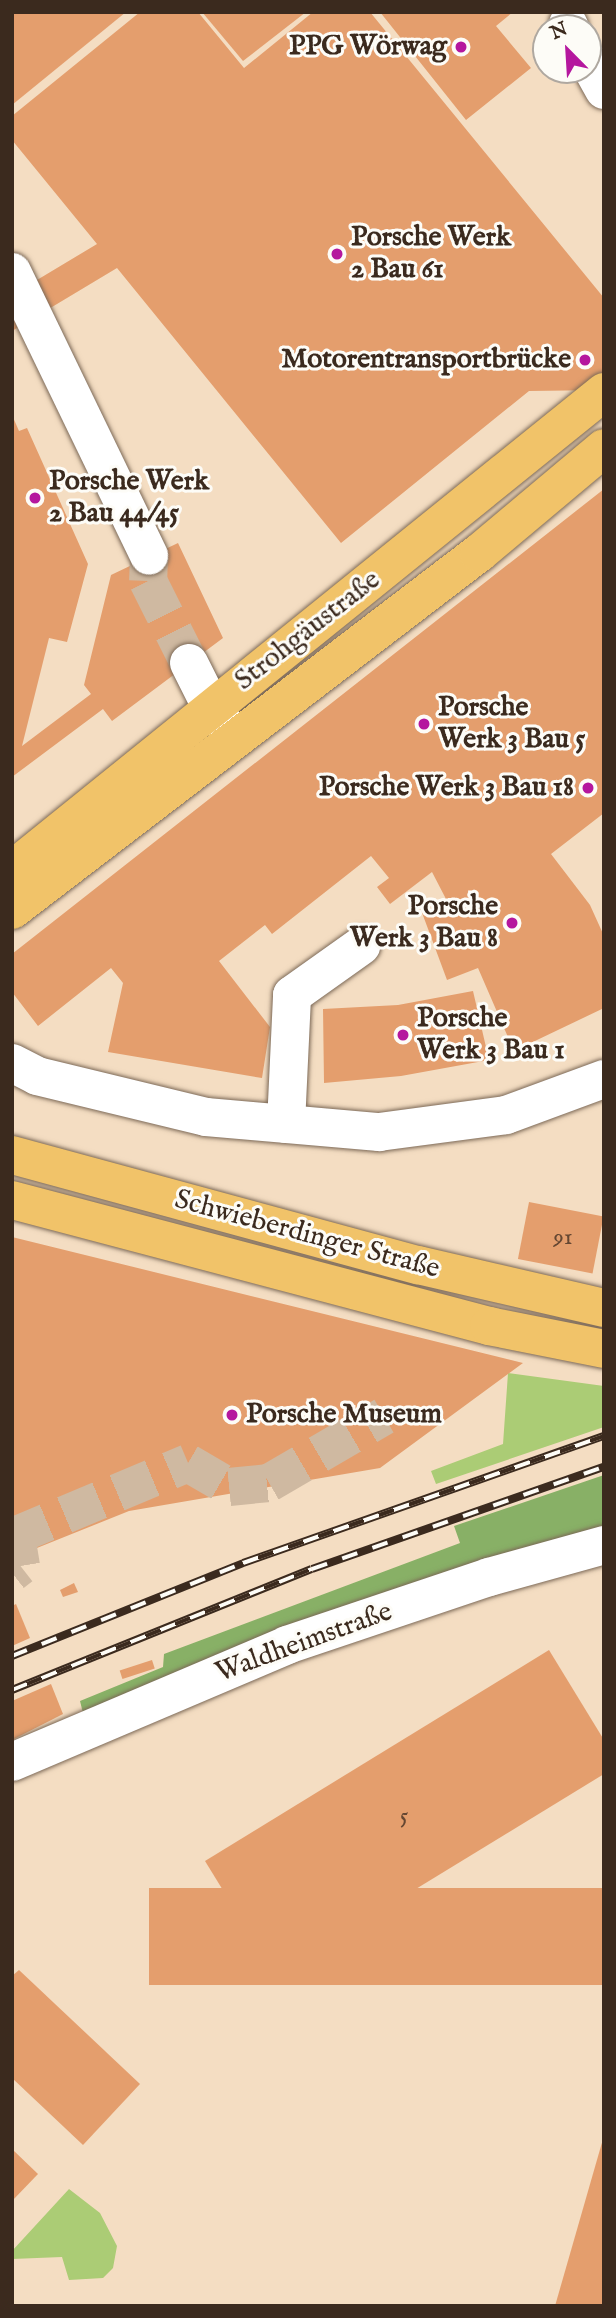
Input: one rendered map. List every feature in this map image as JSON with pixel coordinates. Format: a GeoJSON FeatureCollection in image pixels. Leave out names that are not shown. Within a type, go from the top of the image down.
{"type":"FeatureCollection","features":[{"type":"Feature","properties":{"kind":"main road","name":"Strohgäustraße"},"geometry":{"type":"LineString","coordinates":[[12,870],[604,392]]}},
{"type":"Feature","properties":{"kind":"main road","name":"Strohgäustraße"},"geometry":{"type":"LineString","coordinates":[[12,910],[479,553],[604,448]]}},
{"type":"Feature","properties":{"kind":"main road","name":"Schwieberdinger Straße"},"geometry":{"type":"LineString","coordinates":[[12,1155],[418,1265],[604,1308]]}},
{"type":"Feature","properties":{"kind":"main road","name":"Schwieberdinger Straße"},"geometry":{"type":"LineString","coordinates":[[12,1200],[489,1326],[604,1349]]}},
{"type":"Feature","properties":{"kind":"street"},"geometry":{"type":"LineString","coordinates":[[12,272],[149,556]]}},
{"type":"Feature","properties":{"kind":"street"},"geometry":{"type":"LineString","coordinates":[[189,663],[211,707],[237,740]]}},
{"type":"Feature","properties":{"kind":"street"},"geometry":{"type":"LineString","coordinates":[[286,1124],[292,995],[360,946]]}},
{"type":"Feature","properties":{"kind":"street"},"geometry":{"type":"LineString","coordinates":[[12,1063],[37,1076],[206,1116],[379,1132],[506,1115],[604,1079]]}},
{"type":"Feature","properties":{"kind":"street","name":"Waldheimstraße"},"geometry":{"type":"LineString","coordinates":[[12,1762],[287,1645],[489,1577],[604,1545]]}},
{"type":"Feature","properties":{"kind":"green space"},"geometry":{"type":"Polygon","coordinates":[[[508,1373],[604,1386],[604,1427],[436,1484],[431,1471],[503,1444],[508,1373]]]}},
{"type":"Feature","properties":{"kind":"green space"},"geometry":{"type":"Polygon","coordinates":[[[604,1475],[604,1532],[83,1713],[80,1701],[163,1667],[164,1654],[460,1543],[454,1526],[604,1475]]]}},
{"type":"Feature","properties":{"kind":"green space"},"geometry":{"type":"Polygon","coordinates":[[[69,2189],[100,2213],[117,2246],[113,2268],[103,2278],[69,2280],[62,2257],[12,2259],[12,2251],[69,2189]]]}},
{"type":"Feature","properties":{"kind":"building"},"geometry":{"type":"Polygon","coordinates":[[[12,12],[126,12],[12,105],[12,12]]]}},
{"type":"Feature","properties":{"kind":"building","name":"Porsche Werk 2 Bau 61"},"geometry":{"type":"Polygon","coordinates":[[[140,12],[198,12],[244,68],[313,12],[370,12],[604,298],[604,390],[529,391],[341,543],[117,268],[12,331],[12,295],[97,244],[12,140],[12,116],[140,12]]]}},
{"type":"Feature","properties":{"kind":"building","name":"PPG Wörwag"},"geometry":{"type":"Polygon","coordinates":[[[202,12],[306,12],[243,61],[202,12]]]}},
{"type":"Feature","properties":{"kind":"building","name":"PPG Wörwag"},"geometry":{"type":"Polygon","coordinates":[[[380,12],[513,12],[496,26],[531,68],[466,120],[380,12]]]}},
{"type":"Feature","properties":{"kind":"building"},"geometry":{"type":"Polygon","coordinates":[[[12,415],[19,431],[27,428],[88,564],[67,642],[49,638],[22,746],[91,694],[84,685],[111,575],[178,543],[223,638],[112,721],[103,709],[12,777],[12,415]]]}},
{"type":"Feature","properties":{"kind":"building","name":"Porsche Werk 3 Bau 5"},"geometry":{"type":"Polygon","coordinates":[[[604,489],[604,813],[551,854],[590,905],[604,936],[604,1008],[514,1051],[478,968],[447,980],[421,910],[446,899],[432,872],[390,904],[377,887],[389,878],[371,856],[272,934],[265,925],[219,961],[270,1027],[262,1078],[108,1052],[123,983],[111,968],[38,1026],[12,992],[12,954],[604,489]]]}},
{"type":"Feature","properties":{"kind":"building","name":"Porsche Werk 3 Bau 1"},"geometry":{"type":"Polygon","coordinates":[[[473,991],[489,1060],[401,1076],[324,1083],[323,1009],[398,1005],[473,991]]]}},
{"type":"Feature","properties":{"kind":"building"},"geometry":{"type":"Polygon","coordinates":[[[529,1202],[604,1217],[593,1273],[518,1259],[529,1202]]]}},
{"type":"Feature","properties":{"kind":"building","name":"Porsche Museum"},"geometry":{"type":"Polygon","coordinates":[[[12,1237],[523,1363],[380,1468],[129,1511],[12,1558],[12,1237]]]}},
{"type":"Feature","properties":{"kind":"building"},"geometry":{"type":"Polygon","coordinates":[[[74,1583],[78,1592],[63,1597],[60,1590],[74,1583]]]}},
{"type":"Feature","properties":{"kind":"building"},"geometry":{"type":"Polygon","coordinates":[[[16,1604],[30,1638],[12,1646],[12,1606],[16,1604]]]}},
{"type":"Feature","properties":{"kind":"building"},"geometry":{"type":"Polygon","coordinates":[[[549,1650],[604,1740],[604,1774],[275,1975],[205,1861],[549,1650]]]}},
{"type":"Feature","properties":{"kind":"building"},"geometry":{"type":"Polygon","coordinates":[[[152,1660],[155,1669],[122,1679],[120,1671],[152,1660]]]}},
{"type":"Feature","properties":{"kind":"building"},"geometry":{"type":"Polygon","coordinates":[[[51,1684],[63,1714],[12,1740],[12,1701],[51,1684]]]}},
{"type":"Feature","properties":{"kind":"building"},"geometry":{"type":"Polygon","coordinates":[[[149,1888],[604,1888],[604,1985],[149,1985],[149,1888]]]}},
{"type":"Feature","properties":{"kind":"building"},"geometry":{"type":"Polygon","coordinates":[[[19,1970],[140,2084],[83,2145],[12,2078],[12,1976],[19,1970]]]}},
{"type":"Feature","properties":{"kind":"building"},"geometry":{"type":"Polygon","coordinates":[[[603,2139],[604,2306],[555,2306],[603,2139]]]}},
{"type":"Feature","properties":{"kind":"building"},"geometry":{"type":"Polygon","coordinates":[[[12,2149],[38,2174],[12,2201],[12,2149]]]}},
{"type":"Feature","properties":{"kind":"tunnel"},"geometry":{"type":"LineString","coordinates":[[149,556],[148,581],[189,663]]}},
{"type":"Feature","properties":{"kind":"tunnel"},"geometry":{"type":"LineString","coordinates":[[12,1537],[188,1463],[229,1487],[269,1483],[384,1416]]}},
{"type":"Feature","properties":{"kind":"tunnel"},"geometry":{"type":"LineString","coordinates":[[12,1573],[21,1566],[13,1517]]}},
{"type":"Feature","properties":{"kind":"railway"},"geometry":{"type":"LineString","coordinates":[[12,1656],[243,1563],[604,1436]]}},
{"type":"Feature","properties":{"kind":"railway"},"geometry":{"type":"LineString","coordinates":[[12,1690],[312,1569],[604,1467]]}},
{"type":"Feature","properties":{"kind":"place","name":"PPG Wörwag"},"geometry":{"type":"Point","coordinates":[461,47]}},
{"type":"Feature","properties":{"kind":"place","name":"Porsche Werk 2 Bau 61"},"geometry":{"type":"Point","coordinates":[337,254]}},
{"type":"Feature","properties":{"kind":"place","name":"Motorentransportbrücke"},"geometry":{"type":"Point","coordinates":[585,360]}},
{"type":"Feature","properties":{"kind":"place","name":"Porsche Werk 2 Bau 44/45"},"geometry":{"type":"Point","coordinates":[35,498]}},
{"type":"Feature","properties":{"kind":"place","name":"Porsche Werk 3 Bau 5"},"geometry":{"type":"Point","coordinates":[424,724]}},
{"type":"Feature","properties":{"kind":"place","name":"Porsche Werk 3 Bau 18"},"geometry":{"type":"Point","coordinates":[588,788]}},
{"type":"Feature","properties":{"kind":"place","name":"Porsche Werk 3 Bau 8"},"geometry":{"type":"Point","coordinates":[512,923]}},
{"type":"Feature","properties":{"kind":"place","name":"Porsche Werk 3 Bau 1"},"geometry":{"type":"Point","coordinates":[403,1035]}},
{"type":"Feature","properties":{"kind":"place","name":"Porsche Museum"},"geometry":{"type":"Point","coordinates":[232,1415]}}]}
